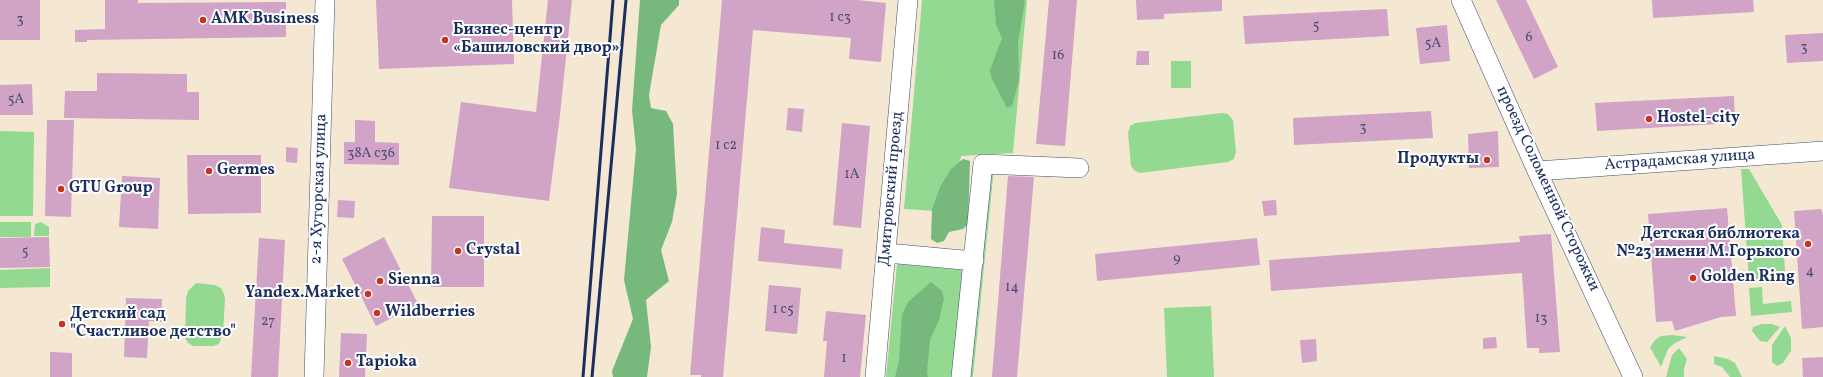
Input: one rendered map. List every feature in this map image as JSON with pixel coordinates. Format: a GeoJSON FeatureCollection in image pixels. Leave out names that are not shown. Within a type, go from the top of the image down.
{"type":"FeatureCollection","features":[{"type":"Feature","properties":{"kind":"street","name":"2-я Хуторская улица"},"geometry":{"type":"LineString","coordinates":[[314,377],[324,0]]}},
{"type":"Feature","properties":{"kind":"street","name":"Дмитровский проезд"},"geometry":{"type":"LineString","coordinates":[[875,377],[908,0]]}},
{"type":"Feature","properties":{"kind":"street","name":"проезд Соломенной Сторожки"},"geometry":{"type":"LineString","coordinates":[[1461,0],[1537,171],[1633,377]]}},
{"type":"Feature","properties":{"kind":"street","name":"Астрадамская улица"},"geometry":{"type":"LineString","coordinates":[[1537,171],[1823,151]]}},
{"type":"Feature","properties":{"kind":"street"},"geometry":{"type":"LineString","coordinates":[[961,377],[983,164],[1079,168]]}},
{"type":"Feature","properties":{"kind":"street"},"geometry":{"type":"LineString","coordinates":[[887,253],[974,261]]}},
{"type":"Feature","properties":{"kind":"green space"},"geometry":{"type":"Polygon","coordinates":[[[640,0],[679,0],[679,5],[661,25],[649,95],[651,108],[666,111],[673,124],[677,194],[672,222],[661,250],[669,281],[646,300],[651,347],[647,377],[613,377],[612,371],[633,319],[624,280],[636,149],[632,110],[640,0]]]}},
{"type":"Feature","properties":{"kind":"green space"},"geometry":{"type":"Polygon","coordinates":[[[922,0],[1027,0],[1013,153],[961,156],[952,212],[904,209],[922,0]]]}},
{"type":"Feature","properties":{"kind":"green space"},"geometry":{"type":"Polygon","coordinates":[[[994,0],[1024,0],[1025,2],[1018,42],[1019,80],[1012,106],[1007,108],[991,77],[990,70],[1002,38],[996,25],[994,0]]]}},
{"type":"Feature","properties":{"kind":"green space"},"geometry":{"type":"Polygon","coordinates":[[[1171,61],[1191,61],[1191,88],[1171,88],[1171,61]]]}},
{"type":"Feature","properties":{"kind":"green space"},"geometry":{"type":"Polygon","coordinates":[[[1222,113],[1228,114],[1233,120],[1236,152],[1234,159],[1228,162],[1140,173],[1135,171],[1131,166],[1128,133],[1130,126],[1135,123],[1222,113]]]}},
{"type":"Feature","properties":{"kind":"green space"},"geometry":{"type":"Polygon","coordinates":[[[0,131],[34,132],[33,216],[0,216],[0,131]]]}},
{"type":"Feature","properties":{"kind":"green space"},"geometry":{"type":"Polygon","coordinates":[[[963,159],[970,161],[968,224],[963,229],[949,232],[944,241],[937,243],[931,239],[932,209],[940,187],[951,169],[963,159]]]}},
{"type":"Feature","properties":{"kind":"green space"},"geometry":{"type":"Polygon","coordinates":[[[987,168],[994,168],[973,377],[966,377],[987,168]]]}},
{"type":"Feature","properties":{"kind":"green space"},"geometry":{"type":"Polygon","coordinates":[[[1741,169],[1749,169],[1782,225],[1785,271],[1761,273],[1761,279],[1749,280],[1741,169]]]}},
{"type":"Feature","properties":{"kind":"green space"},"geometry":{"type":"Polygon","coordinates":[[[0,222],[31,222],[31,237],[0,237],[0,222]]]}},
{"type":"Feature","properties":{"kind":"green space"},"geometry":{"type":"Polygon","coordinates":[[[41,222],[49,227],[49,236],[34,236],[35,224],[41,222]]]}},
{"type":"Feature","properties":{"kind":"green space"},"geometry":{"type":"Polygon","coordinates":[[[897,264],[963,270],[953,377],[886,377],[897,264]]]}},
{"type":"Feature","properties":{"kind":"green space"},"geometry":{"type":"Polygon","coordinates":[[[50,268],[50,287],[0,288],[0,270],[50,268]]]}},
{"type":"Feature","properties":{"kind":"green space"},"geometry":{"type":"Polygon","coordinates":[[[931,282],[942,291],[944,299],[939,320],[930,340],[927,372],[928,377],[895,377],[899,361],[902,315],[908,302],[931,282]]]}},
{"type":"Feature","properties":{"kind":"green space"},"geometry":{"type":"Polygon","coordinates":[[[196,283],[215,285],[221,288],[224,294],[223,334],[219,344],[213,346],[193,346],[188,343],[185,338],[186,298],[188,291],[196,283]]]}},
{"type":"Feature","properties":{"kind":"green space"},"geometry":{"type":"Polygon","coordinates":[[[1762,287],[1763,304],[1791,301],[1792,312],[1751,316],[1749,288],[1762,287]]]}},
{"type":"Feature","properties":{"kind":"green space"},"geometry":{"type":"Polygon","coordinates":[[[1211,306],[1214,377],[1167,377],[1164,308],[1211,306]]]}},
{"type":"Feature","properties":{"kind":"green space"},"geometry":{"type":"Polygon","coordinates":[[[1762,324],[1772,324],[1780,327],[1767,342],[1760,341],[1752,331],[1753,327],[1762,324]]]}},
{"type":"Feature","properties":{"kind":"green space"},"geometry":{"type":"Polygon","coordinates":[[[1785,326],[1791,338],[1791,351],[1783,363],[1777,366],[1772,362],[1772,345],[1785,326]]]}},
{"type":"Feature","properties":{"kind":"green space"},"geometry":{"type":"Polygon","coordinates":[[[1672,335],[1687,337],[1675,343],[1668,349],[1661,367],[1650,347],[1655,340],[1661,336],[1672,335]]]}},
{"type":"Feature","properties":{"kind":"green space"},"geometry":{"type":"Polygon","coordinates":[[[1679,348],[1687,359],[1684,369],[1684,377],[1666,377],[1672,355],[1679,348]]]}},
{"type":"Feature","properties":{"kind":"green space"},"geometry":{"type":"Polygon","coordinates":[[[1714,356],[1728,359],[1735,363],[1742,377],[1730,377],[1722,367],[1714,364],[1714,356]]]}},
{"type":"Feature","properties":{"kind":"building"},"geometry":{"type":"Polygon","coordinates":[[[0,0],[40,0],[40,40],[0,40],[0,0]]]}},
{"type":"Feature","properties":{"kind":"building"},"geometry":{"type":"Polygon","coordinates":[[[105,0],[138,0],[138,3],[286,2],[286,37],[87,40],[87,42],[75,42],[75,30],[105,29],[105,0]]]}},
{"type":"Feature","properties":{"kind":"building","name":"Бизнес-центр «Башиловский двор»"},"geometry":{"type":"Polygon","coordinates":[[[376,0],[512,0],[514,64],[379,69],[376,0]]]}},
{"type":"Feature","properties":{"kind":"building"},"geometry":{"type":"Polygon","coordinates":[[[548,0],[572,0],[549,201],[449,188],[461,102],[536,112],[548,0]]]}},
{"type":"Feature","properties":{"kind":"building"},"geometry":{"type":"Polygon","coordinates":[[[722,0],[857,0],[886,3],[881,62],[849,59],[851,38],[753,30],[723,377],[701,377],[701,375],[690,375],[722,0]]]}},
{"type":"Feature","properties":{"kind":"building"},"geometry":{"type":"Polygon","coordinates":[[[1049,0],[1077,0],[1065,146],[1036,144],[1049,0]]]}},
{"type":"Feature","properties":{"kind":"building"},"geometry":{"type":"Polygon","coordinates":[[[1136,0],[1222,0],[1222,11],[1164,14],[1164,19],[1137,20],[1136,0]]]}},
{"type":"Feature","properties":{"kind":"building"},"geometry":{"type":"Polygon","coordinates":[[[1496,0],[1526,0],[1558,67],[1534,79],[1496,0]]]}},
{"type":"Feature","properties":{"kind":"building"},"geometry":{"type":"Polygon","coordinates":[[[1652,0],[1753,0],[1754,12],[1653,18],[1652,0]]]}},
{"type":"Feature","properties":{"kind":"building"},"geometry":{"type":"Polygon","coordinates":[[[1387,9],[1389,36],[1245,44],[1243,16],[1387,9]]]}},
{"type":"Feature","properties":{"kind":"building"},"geometry":{"type":"Polygon","coordinates":[[[1447,25],[1450,61],[1420,64],[1416,28],[1447,25]]]}},
{"type":"Feature","properties":{"kind":"building"},"geometry":{"type":"Polygon","coordinates":[[[1823,33],[1823,61],[1787,63],[1785,35],[1823,33]]]}},
{"type":"Feature","properties":{"kind":"building"},"geometry":{"type":"Polygon","coordinates":[[[1137,51],[1149,51],[1149,65],[1136,65],[1137,51]]]}},
{"type":"Feature","properties":{"kind":"building"},"geometry":{"type":"Polygon","coordinates":[[[97,73],[187,74],[187,92],[199,92],[199,120],[64,118],[65,91],[97,91],[97,73]]]}},
{"type":"Feature","properties":{"kind":"building"},"geometry":{"type":"Polygon","coordinates":[[[32,84],[33,115],[0,115],[0,85],[32,84]]]}},
{"type":"Feature","properties":{"kind":"building"},"geometry":{"type":"Polygon","coordinates":[[[1734,96],[1735,123],[1597,131],[1595,103],[1734,96]]]}},
{"type":"Feature","properties":{"kind":"building"},"geometry":{"type":"Polygon","coordinates":[[[788,108],[804,109],[802,132],[786,130],[788,108]]]}},
{"type":"Feature","properties":{"kind":"building"},"geometry":{"type":"Polygon","coordinates":[[[1431,111],[1433,138],[1294,145],[1293,118],[1431,111]]]}},
{"type":"Feature","properties":{"kind":"building"},"geometry":{"type":"Polygon","coordinates":[[[47,120],[74,120],[71,217],[45,216],[47,120]]]}},
{"type":"Feature","properties":{"kind":"building"},"geometry":{"type":"Polygon","coordinates":[[[355,120],[375,121],[375,142],[399,143],[399,165],[344,164],[344,142],[355,142],[355,120]]]}},
{"type":"Feature","properties":{"kind":"building"},"geometry":{"type":"Polygon","coordinates":[[[842,123],[870,126],[861,228],[833,225],[842,123]]]}},
{"type":"Feature","properties":{"kind":"building"},"geometry":{"type":"Polygon","coordinates":[[[1498,131],[1499,167],[1469,168],[1468,134],[1498,131]]]}},
{"type":"Feature","properties":{"kind":"building"},"geometry":{"type":"Polygon","coordinates":[[[286,147],[298,148],[297,163],[286,162],[286,147]]]}},
{"type":"Feature","properties":{"kind":"building"},"geometry":{"type":"Polygon","coordinates":[[[187,155],[261,155],[261,213],[188,214],[187,155]]]}},
{"type":"Feature","properties":{"kind":"building"},"geometry":{"type":"Polygon","coordinates":[[[122,176],[160,178],[158,229],[119,227],[122,176]]]}},
{"type":"Feature","properties":{"kind":"building"},"geometry":{"type":"Polygon","coordinates":[[[1008,176],[1034,177],[1017,377],[992,377],[1008,176]]]}},
{"type":"Feature","properties":{"kind":"building"},"geometry":{"type":"Polygon","coordinates":[[[338,200],[355,201],[354,218],[337,217],[338,200]]]}},
{"type":"Feature","properties":{"kind":"building"},"geometry":{"type":"Polygon","coordinates":[[[1276,200],[1277,215],[1264,216],[1262,201],[1276,200]]]}},
{"type":"Feature","properties":{"kind":"building","name":"Golden Ring"},"geometry":{"type":"Polygon","coordinates":[[[1727,208],[1736,316],[1721,317],[1675,331],[1672,321],[1656,322],[1648,214],[1727,208]]]}},
{"type":"Feature","properties":{"kind":"building"},"geometry":{"type":"Polygon","coordinates":[[[1821,209],[1823,215],[1823,327],[1802,329],[1794,211],[1821,209]]]}},
{"type":"Feature","properties":{"kind":"building","name":"Crystal"},"geometry":{"type":"Polygon","coordinates":[[[432,216],[484,216],[484,287],[431,287],[432,216]]]}},
{"type":"Feature","properties":{"kind":"building"},"geometry":{"type":"Polygon","coordinates":[[[761,227],[785,230],[784,243],[843,249],[841,269],[758,261],[761,227]]]}},
{"type":"Feature","properties":{"kind":"building"},"geometry":{"type":"Polygon","coordinates":[[[1551,234],[1560,352],[1539,353],[1539,348],[1527,348],[1522,273],[1271,291],[1269,260],[1520,242],[1519,236],[1551,234]]]}},
{"type":"Feature","properties":{"kind":"building"},"geometry":{"type":"Polygon","coordinates":[[[49,237],[50,267],[0,268],[0,238],[49,237]]]}},
{"type":"Feature","properties":{"kind":"building","name":"Sienna"},"geometry":{"type":"Polygon","coordinates":[[[384,237],[418,304],[376,326],[342,259],[384,237]]]}},
{"type":"Feature","properties":{"kind":"building"},"geometry":{"type":"Polygon","coordinates":[[[259,238],[285,240],[278,377],[251,377],[259,238]]]}},
{"type":"Feature","properties":{"kind":"building"},"geometry":{"type":"Polygon","coordinates":[[[1257,238],[1260,265],[1097,281],[1095,254],[1257,238]]]}},
{"type":"Feature","properties":{"kind":"building"},"geometry":{"type":"Polygon","coordinates":[[[769,285],[801,288],[797,334],[765,331],[769,285]]]}},
{"type":"Feature","properties":{"kind":"building"},"geometry":{"type":"Polygon","coordinates":[[[126,298],[162,299],[161,322],[149,321],[147,358],[124,357],[126,298]]]}},
{"type":"Feature","properties":{"kind":"building"},"geometry":{"type":"Polygon","coordinates":[[[826,311],[866,315],[860,377],[824,377],[827,341],[823,341],[826,311]]]}},
{"type":"Feature","properties":{"kind":"building"},"geometry":{"type":"Polygon","coordinates":[[[341,333],[367,334],[365,377],[339,377],[341,333]]]}},
{"type":"Feature","properties":{"kind":"building"},"geometry":{"type":"Polygon","coordinates":[[[1496,337],[1497,348],[1483,349],[1483,338],[1496,337]]]}},
{"type":"Feature","properties":{"kind":"building"},"geometry":{"type":"Polygon","coordinates":[[[1316,339],[1317,361],[1302,363],[1300,340],[1316,339]]]}},
{"type":"Feature","properties":{"kind":"building"},"geometry":{"type":"Polygon","coordinates":[[[50,352],[72,353],[72,377],[50,377],[50,352]]]}},
{"type":"Feature","properties":{"kind":"building"},"geometry":{"type":"Polygon","coordinates":[[[1823,357],[1823,377],[1803,377],[1802,358],[1823,357]]]}},
{"type":"Feature","properties":{"kind":"railway"},"geometry":{"type":"LineString","coordinates":[[583,377],[613,0]]}},
{"type":"Feature","properties":{"kind":"railway"},"geometry":{"type":"LineString","coordinates":[[592,377],[626,0]]}},
{"type":"Feature","properties":{"kind":"place","name":"AMK Business"},"geometry":{"type":"Point","coordinates":[203,20]}},
{"type":"Feature","properties":{"kind":"place","name":"Бизнес-центр «Башиловский двор»"},"geometry":{"type":"Point","coordinates":[445,40]}},
{"type":"Feature","properties":{"kind":"place","name":"Hostel-city"},"geometry":{"type":"Point","coordinates":[1649,119]}},
{"type":"Feature","properties":{"kind":"place","name":"Продукты"},"geometry":{"type":"Point","coordinates":[1487,160]}},
{"type":"Feature","properties":{"kind":"place","name":"Germes"},"geometry":{"type":"Point","coordinates":[209,171]}},
{"type":"Feature","properties":{"kind":"place","name":"GTU Group"},"geometry":{"type":"Point","coordinates":[61,189]}},
{"type":"Feature","properties":{"kind":"place","name":"Детская библиотека №23 имени М.Горького"},"geometry":{"type":"Point","coordinates":[1808,244]}},
{"type":"Feature","properties":{"kind":"place","name":"Crystal"},"geometry":{"type":"Point","coordinates":[458,251]}},
{"type":"Feature","properties":{"kind":"place","name":"Golden Ring"},"geometry":{"type":"Point","coordinates":[1693,278]}},
{"type":"Feature","properties":{"kind":"place","name":"Sienna"},"geometry":{"type":"Point","coordinates":[380,281]}},
{"type":"Feature","properties":{"kind":"place","name":"Yandex.Market"},"geometry":{"type":"Point","coordinates":[368,294]}},
{"type":"Feature","properties":{"kind":"place","name":"Wildberries"},"geometry":{"type":"Point","coordinates":[377,313]}},
{"type":"Feature","properties":{"kind":"place","name":"Детский сад \"Счастливое детство\""},"geometry":{"type":"Point","coordinates":[62,324]}},
{"type":"Feature","properties":{"kind":"place","name":"Tapioka"},"geometry":{"type":"Point","coordinates":[348,363]}}]}
